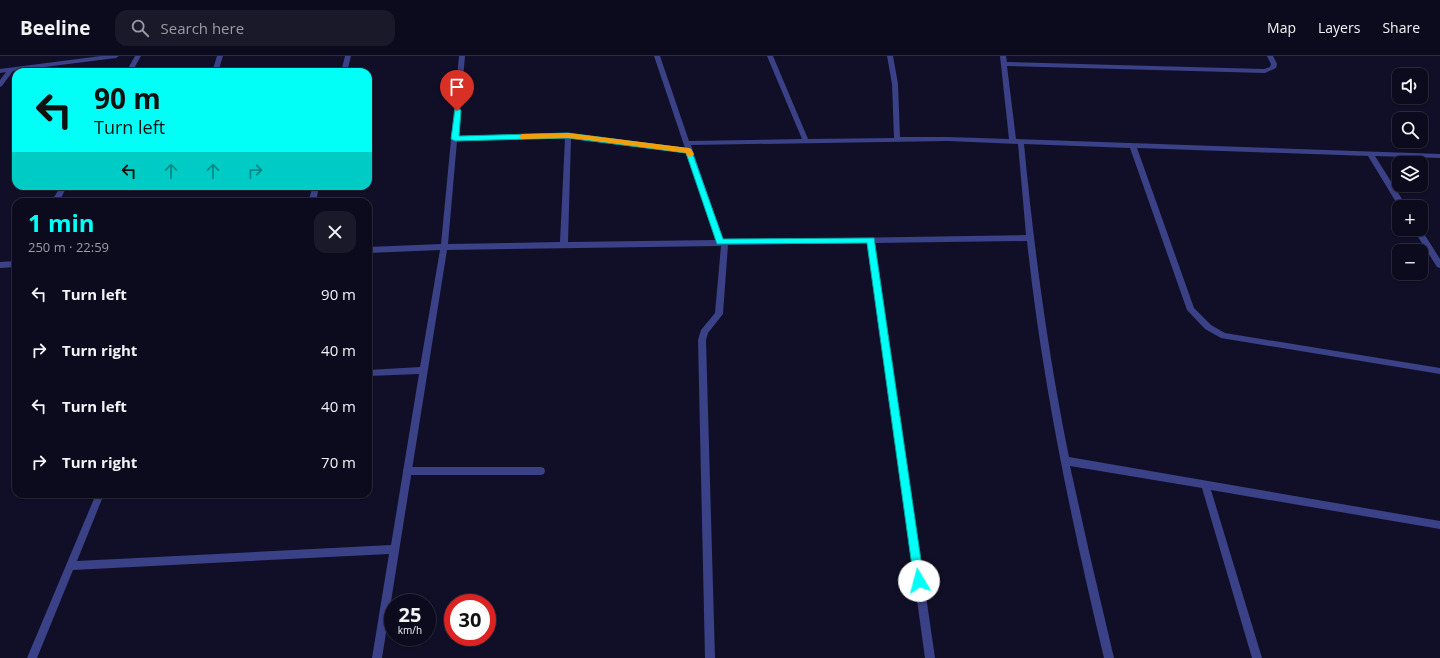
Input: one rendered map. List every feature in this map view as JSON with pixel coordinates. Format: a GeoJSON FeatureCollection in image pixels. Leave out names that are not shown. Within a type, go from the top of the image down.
{"type":"FeatureCollection","features":[{"type":"Feature","properties":{"kind":"street"},"geometry":{"type":"LineString","coordinates":[[19,68],[116,56]]}},
{"type":"Feature","properties":{"kind":"street"},"geometry":{"type":"LineString","coordinates":[[131,68],[138,56]]}},
{"type":"Feature","properties":{"kind":"street"},"geometry":{"type":"LineString","coordinates":[[216,68],[220,56]]}},
{"type":"Feature","properties":{"kind":"street"},"geometry":{"type":"LineString","coordinates":[[345,68],[348,56]]}},
{"type":"Feature","properties":{"kind":"street"},"geometry":{"type":"LineString","coordinates":[[377,658],[444,247],[462,56]]}},
{"type":"Feature","properties":{"kind":"street"},"geometry":{"type":"LineString","coordinates":[[657,56],[686,143],[722,242],[719,314],[704,332],[702,340],[710,658]]}},
{"type":"Feature","properties":{"kind":"street"},"geometry":{"type":"LineString","coordinates":[[770,56],[806,141]]}},
{"type":"Feature","properties":{"kind":"street"},"geometry":{"type":"LineString","coordinates":[[890,56],[895,84],[896,140]]}},
{"type":"Feature","properties":{"kind":"street"},"geometry":{"type":"LineString","coordinates":[[1003,56],[1017,142],[1051,384],[1066,461],[1109,658]]}},
{"type":"Feature","properties":{"kind":"street"},"geometry":{"type":"LineString","coordinates":[[1004,64],[1265,71],[1273,68],[1274,64],[1270,56]]}},
{"type":"Feature","properties":{"kind":"street"},"geometry":{"type":"LineString","coordinates":[[0,71],[11,69]]}},
{"type":"Feature","properties":{"kind":"street"},"geometry":{"type":"LineString","coordinates":[[0,85],[11,69]]}},
{"type":"Feature","properties":{"kind":"street"},"geometry":{"type":"LineString","coordinates":[[455,139],[568,136],[689,151]]}},
{"type":"Feature","properties":{"kind":"street"},"geometry":{"type":"LineString","coordinates":[[564,245],[568,136]]}},
{"type":"Feature","properties":{"kind":"street"},"geometry":{"type":"LineString","coordinates":[[686,143],[948,139],[1440,156]]}},
{"type":"Feature","properties":{"kind":"street"},"geometry":{"type":"LineString","coordinates":[[1133,146],[1191,310],[1208,327],[1224,336],[1440,372]]}},
{"type":"Feature","properties":{"kind":"street"},"geometry":{"type":"LineString","coordinates":[[1370,154],[1399,200]]}},
{"type":"Feature","properties":{"kind":"street"},"geometry":{"type":"LineString","coordinates":[[1421,236],[1440,265]]}},
{"type":"Feature","properties":{"kind":"street"},"geometry":{"type":"LineString","coordinates":[[372,250],[444,247],[1030,238]]}},
{"type":"Feature","properties":{"kind":"street"},"geometry":{"type":"LineString","coordinates":[[871,240],[930,658]]}},
{"type":"Feature","properties":{"kind":"street"},"geometry":{"type":"LineString","coordinates":[[0,265],[12,264]]}},
{"type":"Feature","properties":{"kind":"street"},"geometry":{"type":"LineString","coordinates":[[372,373],[424,370]]}},
{"type":"Feature","properties":{"kind":"street"},"geometry":{"type":"LineString","coordinates":[[1066,461],[1440,525]]}},
{"type":"Feature","properties":{"kind":"street"},"geometry":{"type":"LineString","coordinates":[[407,471],[541,471]]}},
{"type":"Feature","properties":{"kind":"street"},"geometry":{"type":"LineString","coordinates":[[1205,485],[1257,658]]}},
{"type":"Feature","properties":{"kind":"street"},"geometry":{"type":"LineString","coordinates":[[32,658],[98,498]]}},
{"type":"Feature","properties":{"kind":"street"},"geometry":{"type":"LineString","coordinates":[[70,566],[395,549]]}},
{"type":"Feature","properties":{"kind":"slow traffic"},"geometry":{"type":"LineString","coordinates":[[522,136],[589,137],[689,151],[690,154]]}},
{"type":"Feature","properties":{"kind":"route"},"geometry":{"type":"LineString","coordinates":[[457,111],[455,139],[548,136],[589,137],[689,151],[720,242],[871,240],[919,581]]}}]}
